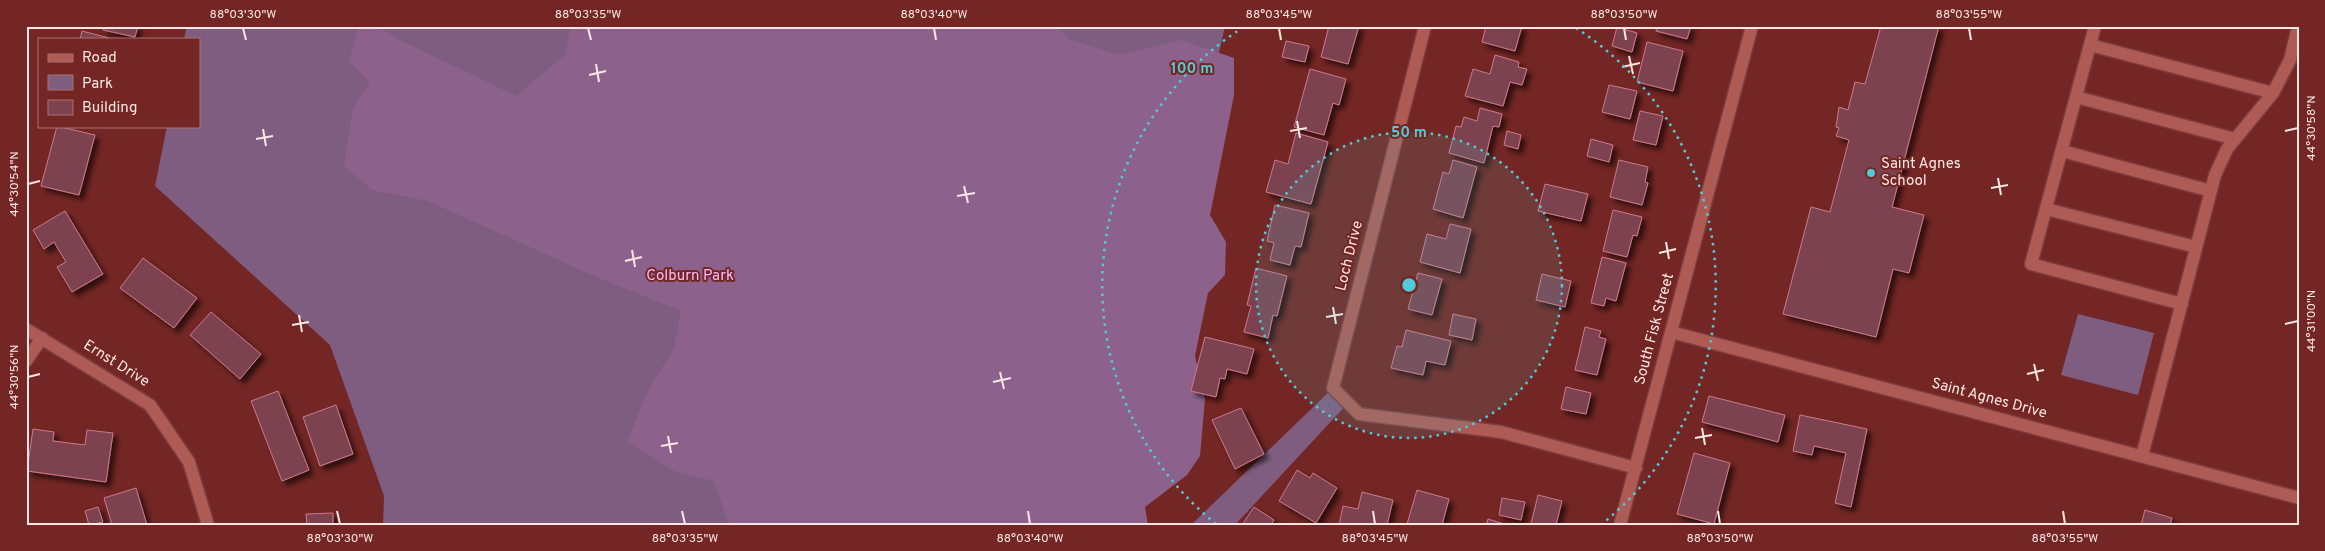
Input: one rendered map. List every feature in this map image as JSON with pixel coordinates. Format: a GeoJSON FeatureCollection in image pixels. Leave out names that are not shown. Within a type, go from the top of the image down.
{"type":"FeatureCollection","features":[{"type":"Feature","properties":{"kind":"street","name":"Loch Drive"},"geometry":{"type":"LineString","coordinates":[[1425,26],[1334,388],[1359,414],[1501,432],[1636,468]]}},
{"type":"Feature","properties":{"kind":"street","name":"South Fisk Street"},"geometry":{"type":"LineString","coordinates":[[1620,525],[1752,26]]}},
{"type":"Feature","properties":{"kind":"street"},"geometry":{"type":"LineString","coordinates":[[2095,26],[2031,264],[2182,304]]}},
{"type":"Feature","properties":{"kind":"street"},"geometry":{"type":"LineString","coordinates":[[2142,456],[2210,191],[2219,166],[2227,149],[2273,93],[2290,60],[2298,26]]}},
{"type":"Feature","properties":{"kind":"street"},"geometry":{"type":"LineString","coordinates":[[2090,45],[2273,93]]}},
{"type":"Feature","properties":{"kind":"street"},"geometry":{"type":"LineString","coordinates":[[2076,97],[2235,140]]}},
{"type":"Feature","properties":{"kind":"street"},"geometry":{"type":"LineString","coordinates":[[2062,151],[2210,191]]}},
{"type":"Feature","properties":{"kind":"street"},"geometry":{"type":"LineString","coordinates":[[2046,209],[2196,247]]}},
{"type":"Feature","properties":{"kind":"street","name":"Ernst Drive"},"geometry":{"type":"LineString","coordinates":[[26,329],[150,405],[189,462],[208,525]]}},
{"type":"Feature","properties":{"kind":"street","name":"Saint Agnes Drive"},"geometry":{"type":"LineString","coordinates":[[1671,332],[2299,498]]}},
{"type":"Feature","properties":{"kind":"street"},"geometry":{"type":"LineString","coordinates":[[26,361],[42,338]]}},
{"type":"Feature","properties":{"kind":"green space","name":"Colburn Park"},"geometry":{"type":"Polygon","coordinates":[[[187,26],[1225,26],[1115,525],[383,525],[384,496],[330,345],[155,186],[167,128],[200,128],[200,38],[184,38],[187,26]]]}},
{"type":"Feature","properties":{"kind":"green space","name":"Colburn Park"},"geometry":{"type":"Polygon","coordinates":[[[359,26],[377,26],[402,41],[516,96],[565,55],[571,26],[1055,26],[1071,40],[1120,55],[1182,40],[1234,58],[1234,95],[1210,215],[1226,242],[1225,275],[1208,293],[1195,356],[1205,399],[1200,456],[1187,475],[1145,507],[1148,525],[729,525],[714,481],[674,471],[627,441],[650,387],[674,348],[681,311],[592,275],[428,201],[372,190],[344,166],[353,108],[370,82],[349,61],[359,26]]]}},
{"type":"Feature","properties":{"kind":"green space"},"geometry":{"type":"Polygon","coordinates":[[[2078,314],[2154,333],[2138,395],[2061,375],[2078,314]]]}},
{"type":"Feature","properties":{"kind":"green space"},"geometry":{"type":"Polygon","coordinates":[[[1333,388],[1348,403],[1235,525],[1191,525],[1333,388]]]}},
{"type":"Feature","properties":{"kind":"building"},"geometry":{"type":"Polygon","coordinates":[[[104,26],[138,26],[135,37],[103,30],[104,26]]]}},
{"type":"Feature","properties":{"kind":"building"},"geometry":{"type":"Polygon","coordinates":[[[1329,26],[1359,26],[1348,64],[1321,57],[1329,26]]]}},
{"type":"Feature","properties":{"kind":"building"},"geometry":{"type":"Polygon","coordinates":[[[1486,26],[1522,26],[1515,51],[1482,42],[1486,26]]]}},
{"type":"Feature","properties":{"kind":"building"},"geometry":{"type":"Polygon","coordinates":[[[1657,26],[1691,26],[1687,39],[1656,31],[1657,26]]]}},
{"type":"Feature","properties":{"kind":"building","name":"Saint Agnes School"},"geometry":{"type":"Polygon","coordinates":[[[1881,26],[1939,26],[1892,207],[1924,215],[1909,273],[1893,269],[1876,337],[1783,314],[1811,207],[1830,212],[1849,140],[1836,136],[1839,128],[1836,127],[1839,107],[1848,110],[1855,82],[1865,84],[1881,26]]]}},
{"type":"Feature","properties":{"kind":"building"},"geometry":{"type":"Polygon","coordinates":[[[1617,27],[1637,33],[1632,52],[1612,46],[1617,27]]]}},
{"type":"Feature","properties":{"kind":"building"},"geometry":{"type":"Polygon","coordinates":[[[82,31],[109,38],[80,38],[82,31]]]}},
{"type":"Feature","properties":{"kind":"building"},"geometry":{"type":"Polygon","coordinates":[[[1286,41],[1309,46],[1305,62],[1282,57],[1286,41]]]}},
{"type":"Feature","properties":{"kind":"building"},"geometry":{"type":"Polygon","coordinates":[[[1647,42],[1683,51],[1673,91],[1637,82],[1647,42]]]}},
{"type":"Feature","properties":{"kind":"building"},"geometry":{"type":"Polygon","coordinates":[[[1495,55],[1519,62],[1518,67],[1527,69],[1522,85],[1510,82],[1503,106],[1465,96],[1473,69],[1490,74],[1495,55]]]}},
{"type":"Feature","properties":{"kind":"building"},"geometry":{"type":"Polygon","coordinates":[[[1310,69],[1346,79],[1339,105],[1333,103],[1324,135],[1294,127],[1310,69]]]}},
{"type":"Feature","properties":{"kind":"building"},"geometry":{"type":"Polygon","coordinates":[[[1609,85],[1637,91],[1630,119],[1602,112],[1609,85]]]}},
{"type":"Feature","properties":{"kind":"building"},"geometry":{"type":"Polygon","coordinates":[[[1480,108],[1502,114],[1499,127],[1493,126],[1484,163],[1449,153],[1456,126],[1461,127],[1464,117],[1477,121],[1480,108]]]}},
{"type":"Feature","properties":{"kind":"building"},"geometry":{"type":"Polygon","coordinates":[[[1640,111],[1663,116],[1656,145],[1633,140],[1640,111]]]}},
{"type":"Feature","properties":{"kind":"building"},"geometry":{"type":"Polygon","coordinates":[[[56,128],[65,128],[95,135],[79,195],[41,186],[56,128]]]}},
{"type":"Feature","properties":{"kind":"building"},"geometry":{"type":"Polygon","coordinates":[[[1507,131],[1521,135],[1518,149],[1504,145],[1507,131]]]}},
{"type":"Feature","properties":{"kind":"building"},"geometry":{"type":"Polygon","coordinates":[[[1296,133],[1328,142],[1311,204],[1266,192],[1275,160],[1288,164],[1296,133]]]}},
{"type":"Feature","properties":{"kind":"building"},"geometry":{"type":"Polygon","coordinates":[[[1591,139],[1613,145],[1609,162],[1587,156],[1591,139]]]}},
{"type":"Feature","properties":{"kind":"building"},"geometry":{"type":"Polygon","coordinates":[[[1453,160],[1477,167],[1463,218],[1433,209],[1443,172],[1449,174],[1453,160]]]}},
{"type":"Feature","properties":{"kind":"building"},"geometry":{"type":"Polygon","coordinates":[[[1619,160],[1648,167],[1645,182],[1648,183],[1642,205],[1610,197],[1619,160]]]}},
{"type":"Feature","properties":{"kind":"building"},"geometry":{"type":"Polygon","coordinates":[[[1545,184],[1588,194],[1581,221],[1538,211],[1545,184]]]}},
{"type":"Feature","properties":{"kind":"building"},"geometry":{"type":"Polygon","coordinates":[[[1275,205],[1309,213],[1301,247],[1295,246],[1290,265],[1270,260],[1274,243],[1267,241],[1275,205]]]}},
{"type":"Feature","properties":{"kind":"building"},"geometry":{"type":"Polygon","coordinates":[[[1613,210],[1642,217],[1637,236],[1633,235],[1627,257],[1603,251],[1613,210]]]}},
{"type":"Feature","properties":{"kind":"building"},"geometry":{"type":"Polygon","coordinates":[[[65,211],[103,274],[72,292],[57,267],[66,262],[54,242],[44,249],[33,230],[65,211]]]}},
{"type":"Feature","properties":{"kind":"building"},"geometry":{"type":"Polygon","coordinates":[[[1450,224],[1471,229],[1460,273],[1420,262],[1427,234],[1446,239],[1450,224]]]}},
{"type":"Feature","properties":{"kind":"building"},"geometry":{"type":"Polygon","coordinates":[[[1602,257],[1626,263],[1616,301],[1606,298],[1604,306],[1591,303],[1602,257]]]}},
{"type":"Feature","properties":{"kind":"building"},"geometry":{"type":"Polygon","coordinates":[[[143,258],[197,298],[174,328],[120,288],[143,258]]]}},
{"type":"Feature","properties":{"kind":"building"},"geometry":{"type":"Polygon","coordinates":[[[1256,268],[1287,276],[1277,316],[1273,315],[1268,338],[1244,332],[1251,306],[1247,305],[1256,268]]]}},
{"type":"Feature","properties":{"kind":"building"},"geometry":{"type":"Polygon","coordinates":[[[1418,273],[1442,279],[1432,315],[1408,309],[1418,273]]]}},
{"type":"Feature","properties":{"kind":"building"},"geometry":{"type":"Polygon","coordinates":[[[1542,274],[1571,281],[1565,307],[1536,300],[1542,274]]]}},
{"type":"Feature","properties":{"kind":"building"},"geometry":{"type":"Polygon","coordinates":[[[211,312],[261,354],[240,379],[190,335],[211,312]]]}},
{"type":"Feature","properties":{"kind":"building"},"geometry":{"type":"Polygon","coordinates":[[[1453,314],[1476,319],[1472,340],[1449,335],[1453,314]]]}},
{"type":"Feature","properties":{"kind":"building"},"geometry":{"type":"Polygon","coordinates":[[[1585,327],[1601,331],[1599,337],[1606,339],[1597,375],[1575,370],[1585,327]]]}},
{"type":"Feature","properties":{"kind":"building"},"geometry":{"type":"Polygon","coordinates":[[[1406,330],[1451,341],[1445,365],[1426,361],[1423,375],[1391,368],[1397,346],[1402,347],[1406,330]]]}},
{"type":"Feature","properties":{"kind":"building"},"geometry":{"type":"Polygon","coordinates":[[[1205,337],[1254,349],[1247,374],[1227,369],[1225,379],[1220,378],[1216,397],[1191,391],[1205,337]]]}},
{"type":"Feature","properties":{"kind":"building"},"geometry":{"type":"Polygon","coordinates":[[[1566,387],[1591,393],[1586,414],[1561,409],[1566,387]]]}},
{"type":"Feature","properties":{"kind":"building"},"geometry":{"type":"Polygon","coordinates":[[[278,391],[309,470],[282,481],[251,401],[278,391]]]}},
{"type":"Feature","properties":{"kind":"building"},"geometry":{"type":"Polygon","coordinates":[[[1709,396],[1785,415],[1778,442],[1702,422],[1709,396]]]}},
{"type":"Feature","properties":{"kind":"building"},"geometry":{"type":"Polygon","coordinates":[[[336,405],[353,454],[320,466],[303,417],[336,405]]]}},
{"type":"Feature","properties":{"kind":"building"},"geometry":{"type":"Polygon","coordinates":[[[1241,408],[1264,454],[1235,469],[1212,420],[1241,408]]]}},
{"type":"Feature","properties":{"kind":"building"},"geometry":{"type":"Polygon","coordinates":[[[1800,415],[1867,429],[1851,507],[1835,503],[1846,453],[1814,446],[1812,455],[1793,451],[1800,415]]]}},
{"type":"Feature","properties":{"kind":"building"},"geometry":{"type":"Polygon","coordinates":[[[33,429],[54,432],[53,441],[85,445],[87,430],[113,433],[106,482],[27,471],[33,429]]]}},
{"type":"Feature","properties":{"kind":"building"},"geometry":{"type":"Polygon","coordinates":[[[1694,453],[1730,463],[1714,524],[1677,514],[1694,453]]]}},
{"type":"Feature","properties":{"kind":"building"},"geometry":{"type":"Polygon","coordinates":[[[1297,470],[1310,478],[1313,473],[1337,488],[1316,523],[1279,501],[1297,470]]]}},
{"type":"Feature","properties":{"kind":"building"},"geometry":{"type":"Polygon","coordinates":[[[136,488],[147,525],[112,525],[104,498],[136,488]]]}},
{"type":"Feature","properties":{"kind":"building"},"geometry":{"type":"Polygon","coordinates":[[[1417,490],[1449,499],[1442,525],[1407,524],[1417,490]]]}},
{"type":"Feature","properties":{"kind":"building"},"geometry":{"type":"Polygon","coordinates":[[[1362,492],[1393,500],[1387,525],[1339,525],[1343,506],[1358,509],[1362,492]]]}},
{"type":"Feature","properties":{"kind":"building"},"geometry":{"type":"Polygon","coordinates":[[[1538,495],[1562,501],[1556,525],[1531,524],[1538,495]]]}},
{"type":"Feature","properties":{"kind":"building"},"geometry":{"type":"Polygon","coordinates":[[[1502,498],[1525,502],[1521,520],[1499,515],[1502,498]]]}},
{"type":"Feature","properties":{"kind":"building"},"geometry":{"type":"Polygon","coordinates":[[[98,507],[103,522],[89,525],[85,511],[98,507]]]}},
{"type":"Feature","properties":{"kind":"building"},"geometry":{"type":"Polygon","coordinates":[[[1254,507],[1274,520],[1271,525],[1242,525],[1254,507]]]}},
{"type":"Feature","properties":{"kind":"building"},"geometry":{"type":"Polygon","coordinates":[[[2145,510],[2172,518],[2170,525],[2141,525],[2145,510]]]}},
{"type":"Feature","properties":{"kind":"building"},"geometry":{"type":"Polygon","coordinates":[[[333,513],[333,525],[307,525],[306,514],[333,513]]]}},
{"type":"Feature","properties":{"kind":"building"},"geometry":{"type":"Polygon","coordinates":[[[1488,519],[1507,525],[1486,525],[1488,519]]]}},
{"type":"Feature","properties":{"kind":"place","name":"Saint Agnes School"},"geometry":{"type":"Point","coordinates":[1871,173]}}]}
